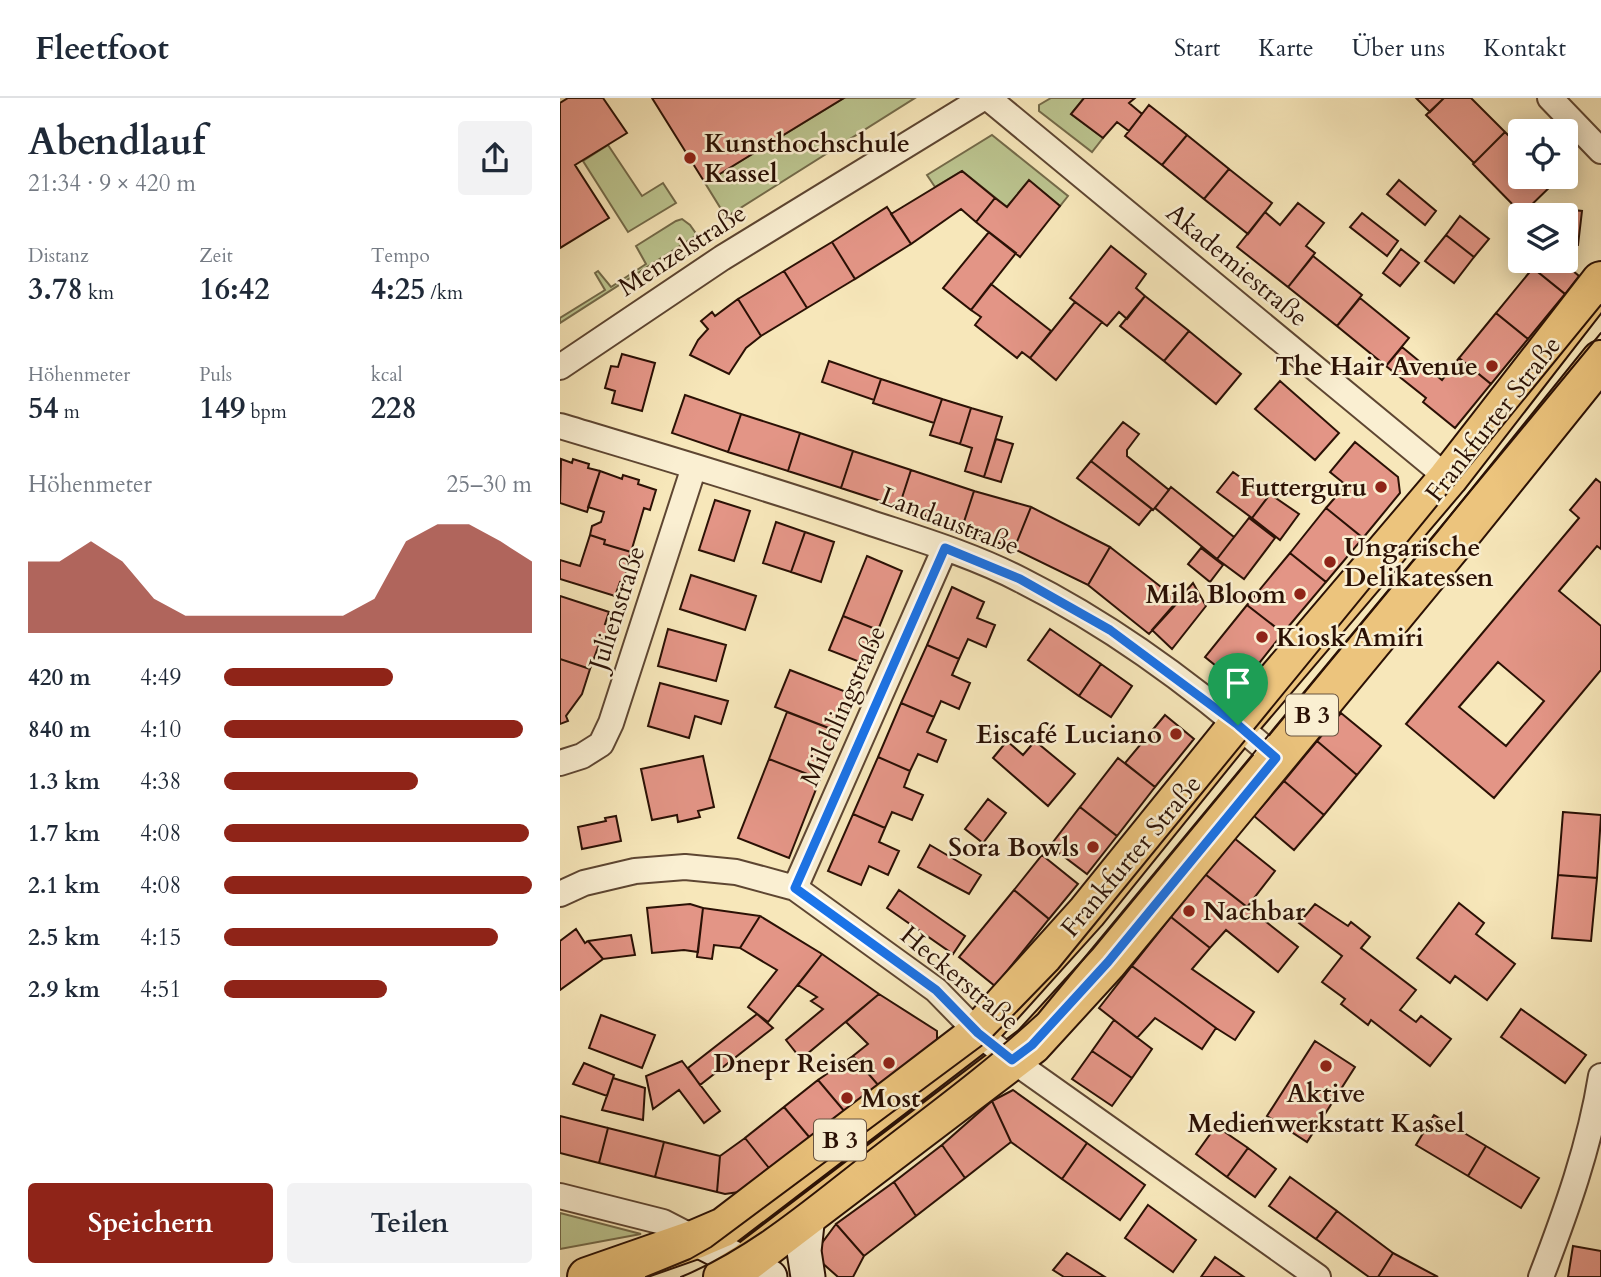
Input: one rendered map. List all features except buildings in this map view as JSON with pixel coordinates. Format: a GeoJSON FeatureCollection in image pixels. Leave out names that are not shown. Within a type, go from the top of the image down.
{"type":"FeatureCollection","features":[{"type":"Feature","properties":{"kind":"main road","name":"Frankfurter Straße"},"geometry":{"type":"LineString","coordinates":[[587,1277],[724,1227],[978,1033],[1087,912],[1238,725],[1448,478],[1601,281]]}},
{"type":"Feature","properties":{"kind":"main road","name":"Frankfurter Straße"},"geometry":{"type":"LineString","coordinates":[[746,1273],[807,1216],[1032,1045],[1108,962],[1454,544],[1601,360]]}},
{"type":"Feature","properties":{"kind":"main road"},"geometry":{"type":"LineString","coordinates":[[807,1216],[804,1265],[808,1277]]}},
{"type":"Feature","properties":{"kind":"main road"},"geometry":{"type":"LineString","coordinates":[[696,1239],[746,1273]]}},
{"type":"Feature","properties":{"kind":"street","name":"Menzelstraße"},"geometry":{"type":"LineString","coordinates":[[560,367],[722,258],[985,98]]}},
{"type":"Feature","properties":{"kind":"street","name":"Akademiestraße"},"geometry":{"type":"LineString","coordinates":[[985,98],[1448,478]]}},
{"type":"Feature","properties":{"kind":"street"},"geometry":{"type":"LineString","coordinates":[[1550,98],[1601,151]]}},
{"type":"Feature","properties":{"kind":"street","name":"Landaustraße"},"geometry":{"type":"LineString","coordinates":[[560,426],[810,502],[945,548],[1020,579],[1110,630],[1238,725],[1276,758]]}},
{"type":"Feature","properties":{"kind":"street","name":"Julienstraße"},"geometry":{"type":"LineString","coordinates":[[571,760],[601,744],[611,723],[694,467]]}},
{"type":"Feature","properties":{"kind":"street","name":"Milchlingstraße"},"geometry":{"type":"LineString","coordinates":[[795,888],[945,548]]}},
{"type":"Feature","properties":{"kind":"street","name":"Heckerstraße"},"geometry":{"type":"LineString","coordinates":[[560,894],[584,883],[635,871],[685,867],[736,872],[795,888],[936,990],[978,1033],[1012,1060],[1318,1277]]}},
{"type":"Feature","properties":{"kind":"street"},"geometry":{"type":"LineString","coordinates":[[1541,1277],[1566,1213],[1596,1107],[1601,1076]]}},
{"type":"Feature","properties":{"kind":"street"},"geometry":{"type":"LineString","coordinates":[[560,1196],[663,1222],[696,1239]]}},
{"type":"Feature","properties":{"kind":"green space"},"geometry":{"type":"Polygon","coordinates":[[[844,98],[915,98],[726,217],[705,183],[844,98]]]}},
{"type":"Feature","properties":{"kind":"green space"},"geometry":{"type":"Polygon","coordinates":[[[1051,98],[1084,98],[1071,114],[1103,138],[1092,152],[1039,111],[1039,105],[1051,98]]]}},
{"type":"Feature","properties":{"kind":"green space"},"geometry":{"type":"Polygon","coordinates":[[[992,135],[1068,196],[1060,206],[1029,181],[1007,207],[962,171],[935,187],[927,175],[992,135]]]}},
{"type":"Feature","properties":{"kind":"green space"},"geometry":{"type":"Polygon","coordinates":[[[608,145],[642,196],[663,183],[676,203],[628,232],[583,161],[608,145]]]}},
{"type":"Feature","properties":{"kind":"green space"},"geometry":{"type":"Polygon","coordinates":[[[682,219],[697,235],[560,323],[560,318],[605,290],[595,273],[598,271],[611,287],[646,264],[636,246],[682,219]]]}},
{"type":"Feature","properties":{"kind":"green space"},"geometry":{"type":"Polygon","coordinates":[[[560,1213],[641,1234],[560,1249],[560,1213]]]}},
{"type":"Feature","properties":{"kind":"tram line"},"geometry":{"type":"LineString","coordinates":[[646,1277],[711,1247],[988,1041],[1058,969],[1601,305]]}},
{"type":"Feature","properties":{"kind":"tram line"},"geometry":{"type":"LineString","coordinates":[[681,1277],[730,1252],[798,1206],[974,1069],[1038,1014],[1601,333]]}},
{"type":"Feature","properties":{"kind":"place","name":"Kunsthochschule Kassel"},"geometry":{"type":"Point","coordinates":[690,158]}},
{"type":"Feature","properties":{"kind":"place","name":"The Hair Avenue"},"geometry":{"type":"Point","coordinates":[1492,366]}},
{"type":"Feature","properties":{"kind":"place","name":"Futterguru"},"geometry":{"type":"Point","coordinates":[1381,487]}},
{"type":"Feature","properties":{"kind":"place","name":"Ungarische Delikatessen"},"geometry":{"type":"Point","coordinates":[1330,562]}},
{"type":"Feature","properties":{"kind":"place","name":"Mila Bloom"},"geometry":{"type":"Point","coordinates":[1300,594]}},
{"type":"Feature","properties":{"kind":"place","name":"Kiosk Amiri"},"geometry":{"type":"Point","coordinates":[1262,637]}},
{"type":"Feature","properties":{"kind":"place","name":"Eiscafé Luciano"},"geometry":{"type":"Point","coordinates":[1176,734]}},
{"type":"Feature","properties":{"kind":"place","name":"Sora Bowls"},"geometry":{"type":"Point","coordinates":[1093,847]}},
{"type":"Feature","properties":{"kind":"place","name":"Nachbar"},"geometry":{"type":"Point","coordinates":[1189,911]}},
{"type":"Feature","properties":{"kind":"place","name":"Dnepr Reisen"},"geometry":{"type":"Point","coordinates":[889,1063]}},
{"type":"Feature","properties":{"kind":"place","name":"Aktive Medienwerkstatt Kassel"},"geometry":{"type":"Point","coordinates":[1326,1066]}},
{"type":"Feature","properties":{"kind":"place","name":"Most"},"geometry":{"type":"Point","coordinates":[847,1098]}},
{"type":"Feature","properties":{"kind":"route"},"geometry":{"type":"LineString","coordinates":[[945,548],[1020,579],[1110,630],[1238,725],[1276,758],[1108,962],[1032,1045],[1012,1060],[978,1033],[936,990],[795,888],[945,548]]}}]}
